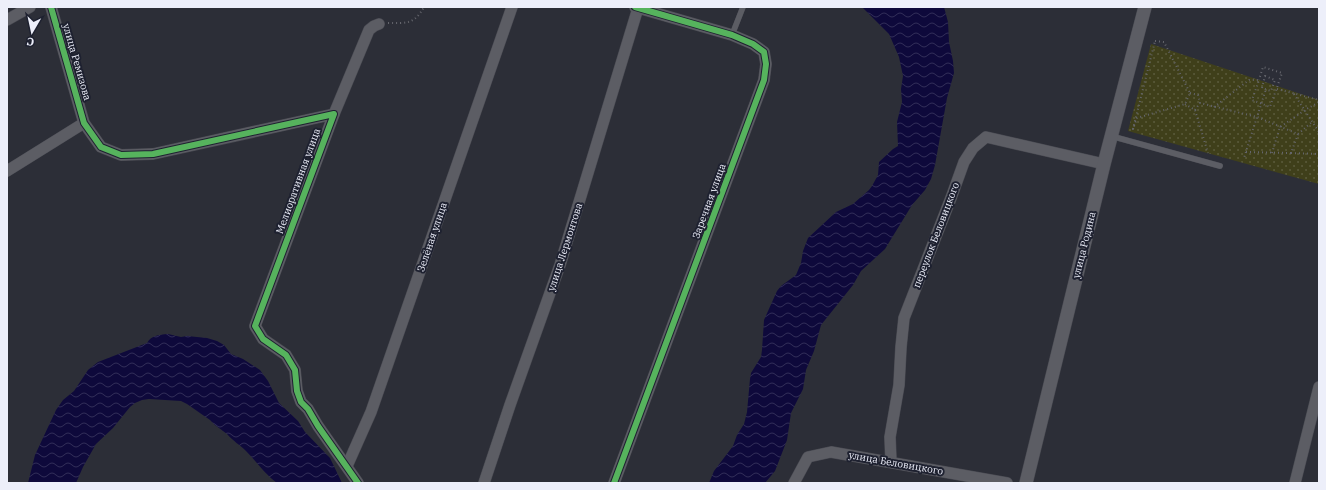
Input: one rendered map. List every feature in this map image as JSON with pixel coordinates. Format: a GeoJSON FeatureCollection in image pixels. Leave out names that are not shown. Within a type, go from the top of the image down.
{"type":"FeatureCollection","features":[{"type":"Feature","properties":{"kind":"street"},"geometry":{"type":"LineString","coordinates":[[7,20],[30,7]]}},
{"type":"Feature","properties":{"kind":"street","name":"улица Ремизова"},"geometry":{"type":"LineString","coordinates":[[51,7],[84,122]]}},
{"type":"Feature","properties":{"kind":"street","name":"Зелёная улица"},"geometry":{"type":"LineString","coordinates":[[347,466],[371,412],[512,7]]}},
{"type":"Feature","properties":{"kind":"street","name":"улица Родина"},"geometry":{"type":"LineString","coordinates":[[1026,483],[1111,136],[1145,7]]}},
{"type":"Feature","properties":{"kind":"street","name":"Заречная улица"},"geometry":{"type":"LineString","coordinates":[[614,483],[764,80],[766,64],[764,52],[753,44],[732,35],[636,8]]}},
{"type":"Feature","properties":{"kind":"street","name":"улица Лермонтова"},"geometry":{"type":"LineString","coordinates":[[484,483],[560,264],[636,8]]}},
{"type":"Feature","properties":{"kind":"street","name":"Мелиоративная улица"},"geometry":{"type":"LineString","coordinates":[[358,483],[318,426],[308,409],[301,402],[297,391],[295,370],[286,355],[262,339],[255,326],[334,114],[368,30],[379,24]]}},
{"type":"Feature","properties":{"kind":"street","name":"Мелиоративная улица"},"geometry":{"type":"LineString","coordinates":[[84,122],[100,147],[121,155],[153,154],[334,114]]}},
{"type":"Feature","properties":{"kind":"street"},"geometry":{"type":"LineString","coordinates":[[7,171],[84,122]]}},
{"type":"Feature","properties":{"kind":"street","name":"переулок Беловицкого"},"geometry":{"type":"LineString","coordinates":[[891,462],[890,437],[899,385],[904,318],[964,162],[973,148],[986,137],[1104,164]]}},
{"type":"Feature","properties":{"kind":"street"},"geometry":{"type":"LineString","coordinates":[[1295,483],[1319,387]]}},
{"type":"Feature","properties":{"kind":"street","name":"улица Беловицкого"},"geometry":{"type":"LineString","coordinates":[[794,483],[808,457],[830,452],[1008,483]]}},
{"type":"Feature","properties":{"kind":"lane"},"geometry":{"type":"LineString","coordinates":[[732,35],[742,7]]}},
{"type":"Feature","properties":{"kind":"lane"},"geometry":{"type":"LineString","coordinates":[[1111,136],[1220,166]]}},
{"type":"Feature","properties":{"kind":"path"},"geometry":{"type":"LineString","coordinates":[[379,24],[409,23],[420,14],[424,7]]}},
{"type":"Feature","properties":{"kind":"path"},"geometry":{"type":"LineString","coordinates":[[1195,110],[1200,103],[1198,95],[1190,93],[1164,42],[1154,41],[1134,129],[1137,118],[1185,104],[1195,110],[1208,153]]}},
{"type":"Feature","properties":{"kind":"path"},"geometry":{"type":"LineString","coordinates":[[1263,67],[1282,74],[1277,89],[1270,107],[1252,100],[1263,67]]}},
{"type":"Feature","properties":{"kind":"path"},"geometry":{"type":"LineString","coordinates":[[1265,76],[1275,80],[1271,91],[1266,89],[1262,88],[1265,76]]}},
{"type":"Feature","properties":{"kind":"path"},"geometry":{"type":"LineString","coordinates":[[1214,107],[1249,80],[1259,80]]}},
{"type":"Feature","properties":{"kind":"path"},"geometry":{"type":"LineString","coordinates":[[1244,158],[1266,89]]}},
{"type":"Feature","properties":{"kind":"path"},"geometry":{"type":"LineString","coordinates":[[1277,89],[1319,101]]}},
{"type":"Feature","properties":{"kind":"path"},"geometry":{"type":"LineString","coordinates":[[1185,104],[1190,93]]}},
{"type":"Feature","properties":{"kind":"path"},"geometry":{"type":"LineString","coordinates":[[1294,94],[1319,132]]}},
{"type":"Feature","properties":{"kind":"path"},"geometry":{"type":"LineString","coordinates":[[1272,153],[1280,127],[1319,101]]}},
{"type":"Feature","properties":{"kind":"path"},"geometry":{"type":"LineString","coordinates":[[1200,103],[1257,117],[1298,134]]}},
{"type":"Feature","properties":{"kind":"path"},"geometry":{"type":"LineString","coordinates":[[1291,153],[1298,134],[1313,122]]}},
{"type":"Feature","properties":{"kind":"path"},"geometry":{"type":"LineString","coordinates":[[1246,152],[1319,154]]}},
{"type":"Feature","properties":{"kind":"shaded area"},"geometry":{"type":"Polygon","coordinates":[[[1151,44],[1319,100],[1319,184],[1128,131],[1151,44]]]}},
{"type":"Feature","properties":{"kind":"water"},"geometry":{"type":"Polygon","coordinates":[[[862,7],[944,7],[948,22],[949,42],[954,73],[947,98],[935,165],[931,179],[925,190],[912,205],[885,249],[861,271],[853,285],[821,325],[814,351],[806,370],[803,389],[791,413],[787,440],[775,471],[765,483],[709,483],[714,471],[733,446],[737,435],[744,424],[747,412],[751,373],[761,357],[764,320],[777,291],[781,286],[796,275],[808,238],[836,212],[853,204],[869,190],[878,175],[879,162],[898,146],[897,122],[902,102],[901,89],[903,76],[899,57],[889,34],[862,7]]]}},
{"type":"Feature","properties":{"kind":"water"},"geometry":{"type":"Polygon","coordinates":[[[168,334],[181,337],[187,336],[207,338],[217,341],[224,345],[231,354],[243,359],[260,370],[268,381],[279,403],[298,421],[305,432],[330,458],[342,483],[277,483],[227,434],[187,404],[181,401],[149,399],[142,400],[130,407],[113,428],[96,444],[76,483],[28,483],[35,455],[56,410],[63,400],[74,391],[88,370],[98,362],[147,343],[153,337],[168,334]]]}},
{"type":"Feature","properties":{"kind":"cycle path"},"geometry":{"type":"LineString","coordinates":[[51,7],[84,123],[101,147],[121,155],[153,154],[334,114],[255,326],[263,339],[286,355],[295,370],[297,391],[301,402],[308,409],[318,426],[358,483]]}},
{"type":"Feature","properties":{"kind":"cycle path"},"geometry":{"type":"LineString","coordinates":[[614,483],[764,80],[766,64],[764,52],[753,44],[732,35],[635,7]]}}]}
